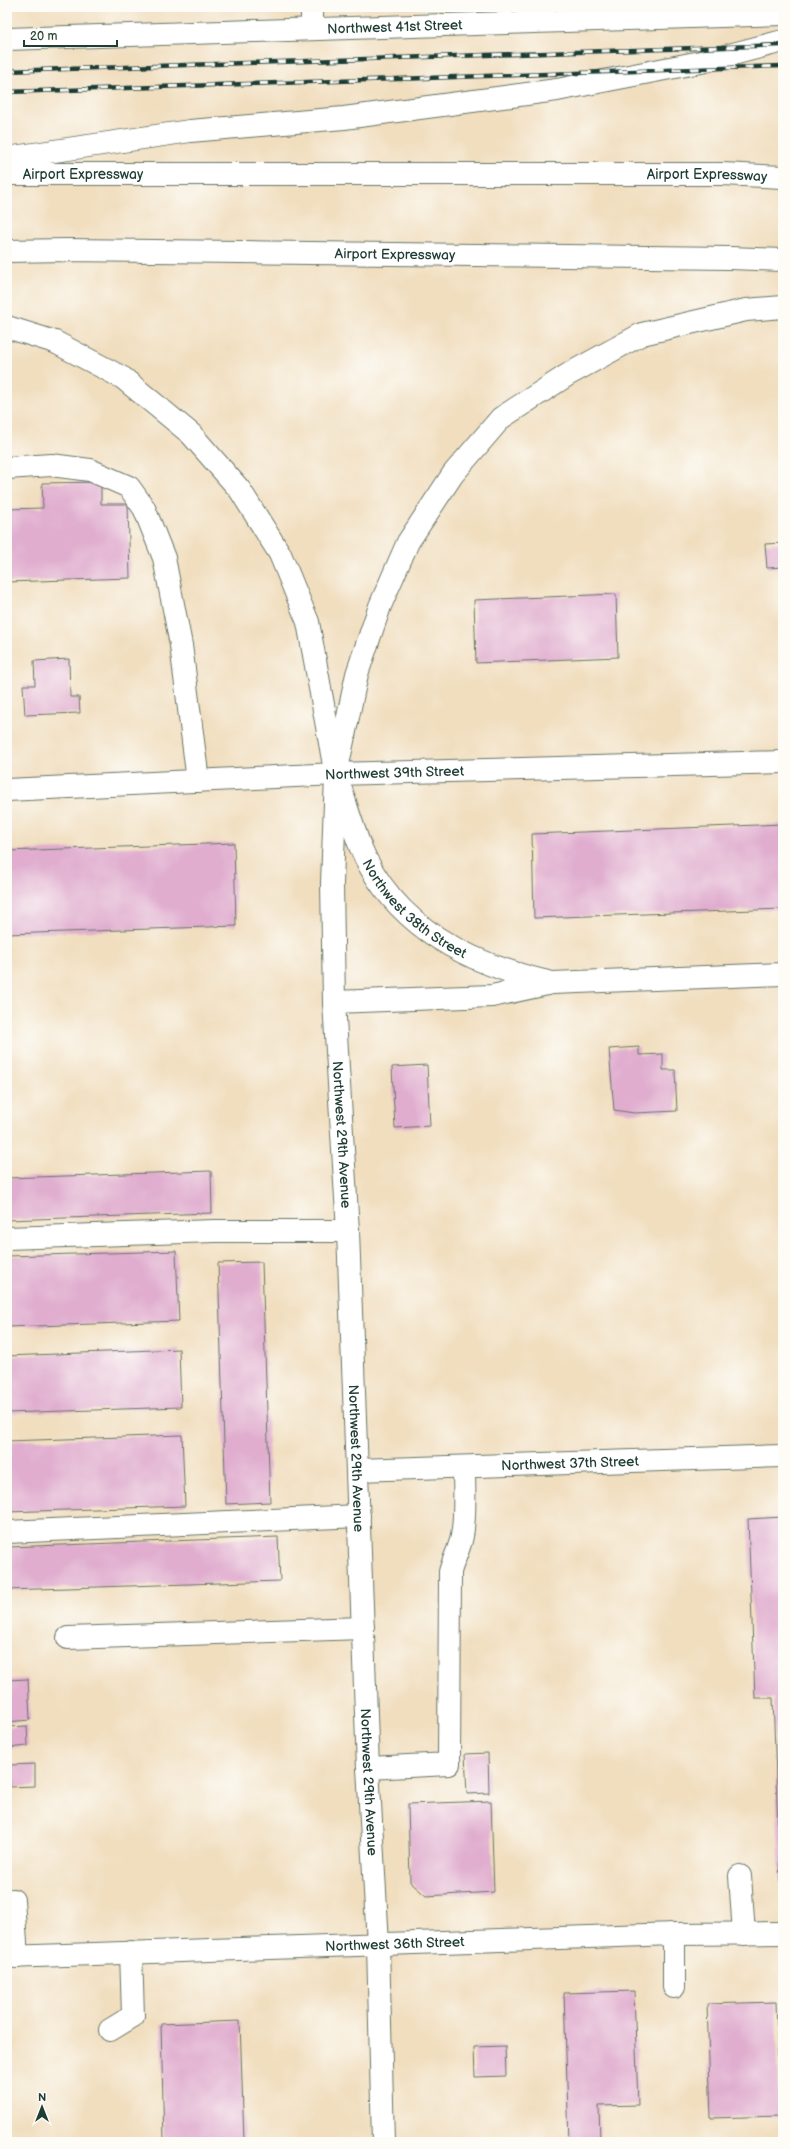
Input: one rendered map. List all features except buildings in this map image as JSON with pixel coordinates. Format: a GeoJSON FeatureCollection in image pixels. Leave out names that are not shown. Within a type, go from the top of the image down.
{"type":"FeatureCollection","features":[{"type":"Feature","properties":{"kind":"main road"},"geometry":{"type":"LineString","coordinates":[[312,7],[312,29]]}},
{"type":"Feature","properties":{"kind":"main road","name":"Northwest 41st Street"},"geometry":{"type":"LineString","coordinates":[[7,39],[783,14]]}},
{"type":"Feature","properties":{"kind":"main road"},"geometry":{"type":"LineString","coordinates":[[7,158],[190,131],[344,118],[557,90],[706,61],[783,41]]}},
{"type":"Feature","properties":{"kind":"main road","name":"Airport Expressway"},"geometry":{"type":"LineString","coordinates":[[7,174],[722,174],[783,177]]}},
{"type":"Feature","properties":{"kind":"main road","name":"Airport Expressway"},"geometry":{"type":"LineString","coordinates":[[7,251],[67,250],[730,258],[783,260]]}},
{"type":"Feature","properties":{"kind":"main road"},"geometry":{"type":"LineString","coordinates":[[336,774],[357,674],[380,606],[408,542],[453,474],[501,418],[569,374],[642,334],[746,310],[783,307]]}},
{"type":"Feature","properties":{"kind":"main road"},"geometry":{"type":"LineString","coordinates":[[7,327],[55,342],[123,378],[192,434],[240,490],[280,554],[308,622],[336,774]]}},
{"type":"Feature","properties":{"kind":"main road"},"geometry":{"type":"LineString","coordinates":[[7,468],[51,465],[90,470],[129,487],[144,508],[164,558],[181,645],[198,781]]}},
{"type":"Feature","properties":{"kind":"main road","name":"Northwest 39th Street"},"geometry":{"type":"LineString","coordinates":[[7,790],[336,774],[783,762]]}},
{"type":"Feature","properties":{"kind":"main road","name":"Northwest 38th Street"},"geometry":{"type":"LineString","coordinates":[[336,774],[361,847],[374,872],[400,908],[418,924],[457,950],[493,967],[518,976],[552,983]]}},
{"type":"Feature","properties":{"kind":"main road","name":"Northwest 29th Avenue"},"geometry":{"type":"LineString","coordinates":[[336,774],[332,883],[334,1002],[348,1231],[368,1768],[378,1944],[383,2142]]}},
{"type":"Feature","properties":{"kind":"main road","name":"Northwest 38th Street"},"geometry":{"type":"LineString","coordinates":[[334,1002],[492,996],[552,983],[783,974]]}},
{"type":"Feature","properties":{"kind":"main road"},"geometry":{"type":"LineString","coordinates":[[7,1238],[214,1231],[348,1231]]}},
{"type":"Feature","properties":{"kind":"main road","name":"Northwest 37th Street"},"geometry":{"type":"LineString","coordinates":[[357,1470],[783,1456]]}},
{"type":"Feature","properties":{"kind":"main road"},"geometry":{"type":"LineString","coordinates":[[368,1768],[449,1764],[450,1572],[461,1538],[465,1514],[464,1467]]}},
{"type":"Feature","properties":{"kind":"main road"},"geometry":{"type":"LineString","coordinates":[[7,1532],[359,1516]]}},
{"type":"Feature","properties":{"kind":"main road"},"geometry":{"type":"LineString","coordinates":[[68,1638],[363,1628]]}},
{"type":"Feature","properties":{"kind":"main road"},"geometry":{"type":"LineString","coordinates":[[740,1876],[744,1934]]}},
{"type":"Feature","properties":{"kind":"main road"},"geometry":{"type":"LineString","coordinates":[[12,1900],[12,1957]]}},
{"type":"Feature","properties":{"kind":"main road"},"geometry":{"type":"LineString","coordinates":[[674,1934],[674,1986]]}},
{"type":"Feature","properties":{"kind":"main road","name":"Northwest 36th Street"},"geometry":{"type":"LineString","coordinates":[[12,1957],[674,1934],[783,1934]]}},
{"type":"Feature","properties":{"kind":"main road"},"geometry":{"type":"LineString","coordinates":[[110,2030],[133,2016],[131,1952]]}},
{"type":"Feature","properties":{"kind":"railway"},"geometry":{"type":"LineString","coordinates":[[7,71],[783,45]]}},
{"type":"Feature","properties":{"kind":"railway"},"geometry":{"type":"LineString","coordinates":[[7,92],[783,66]]}}]}
